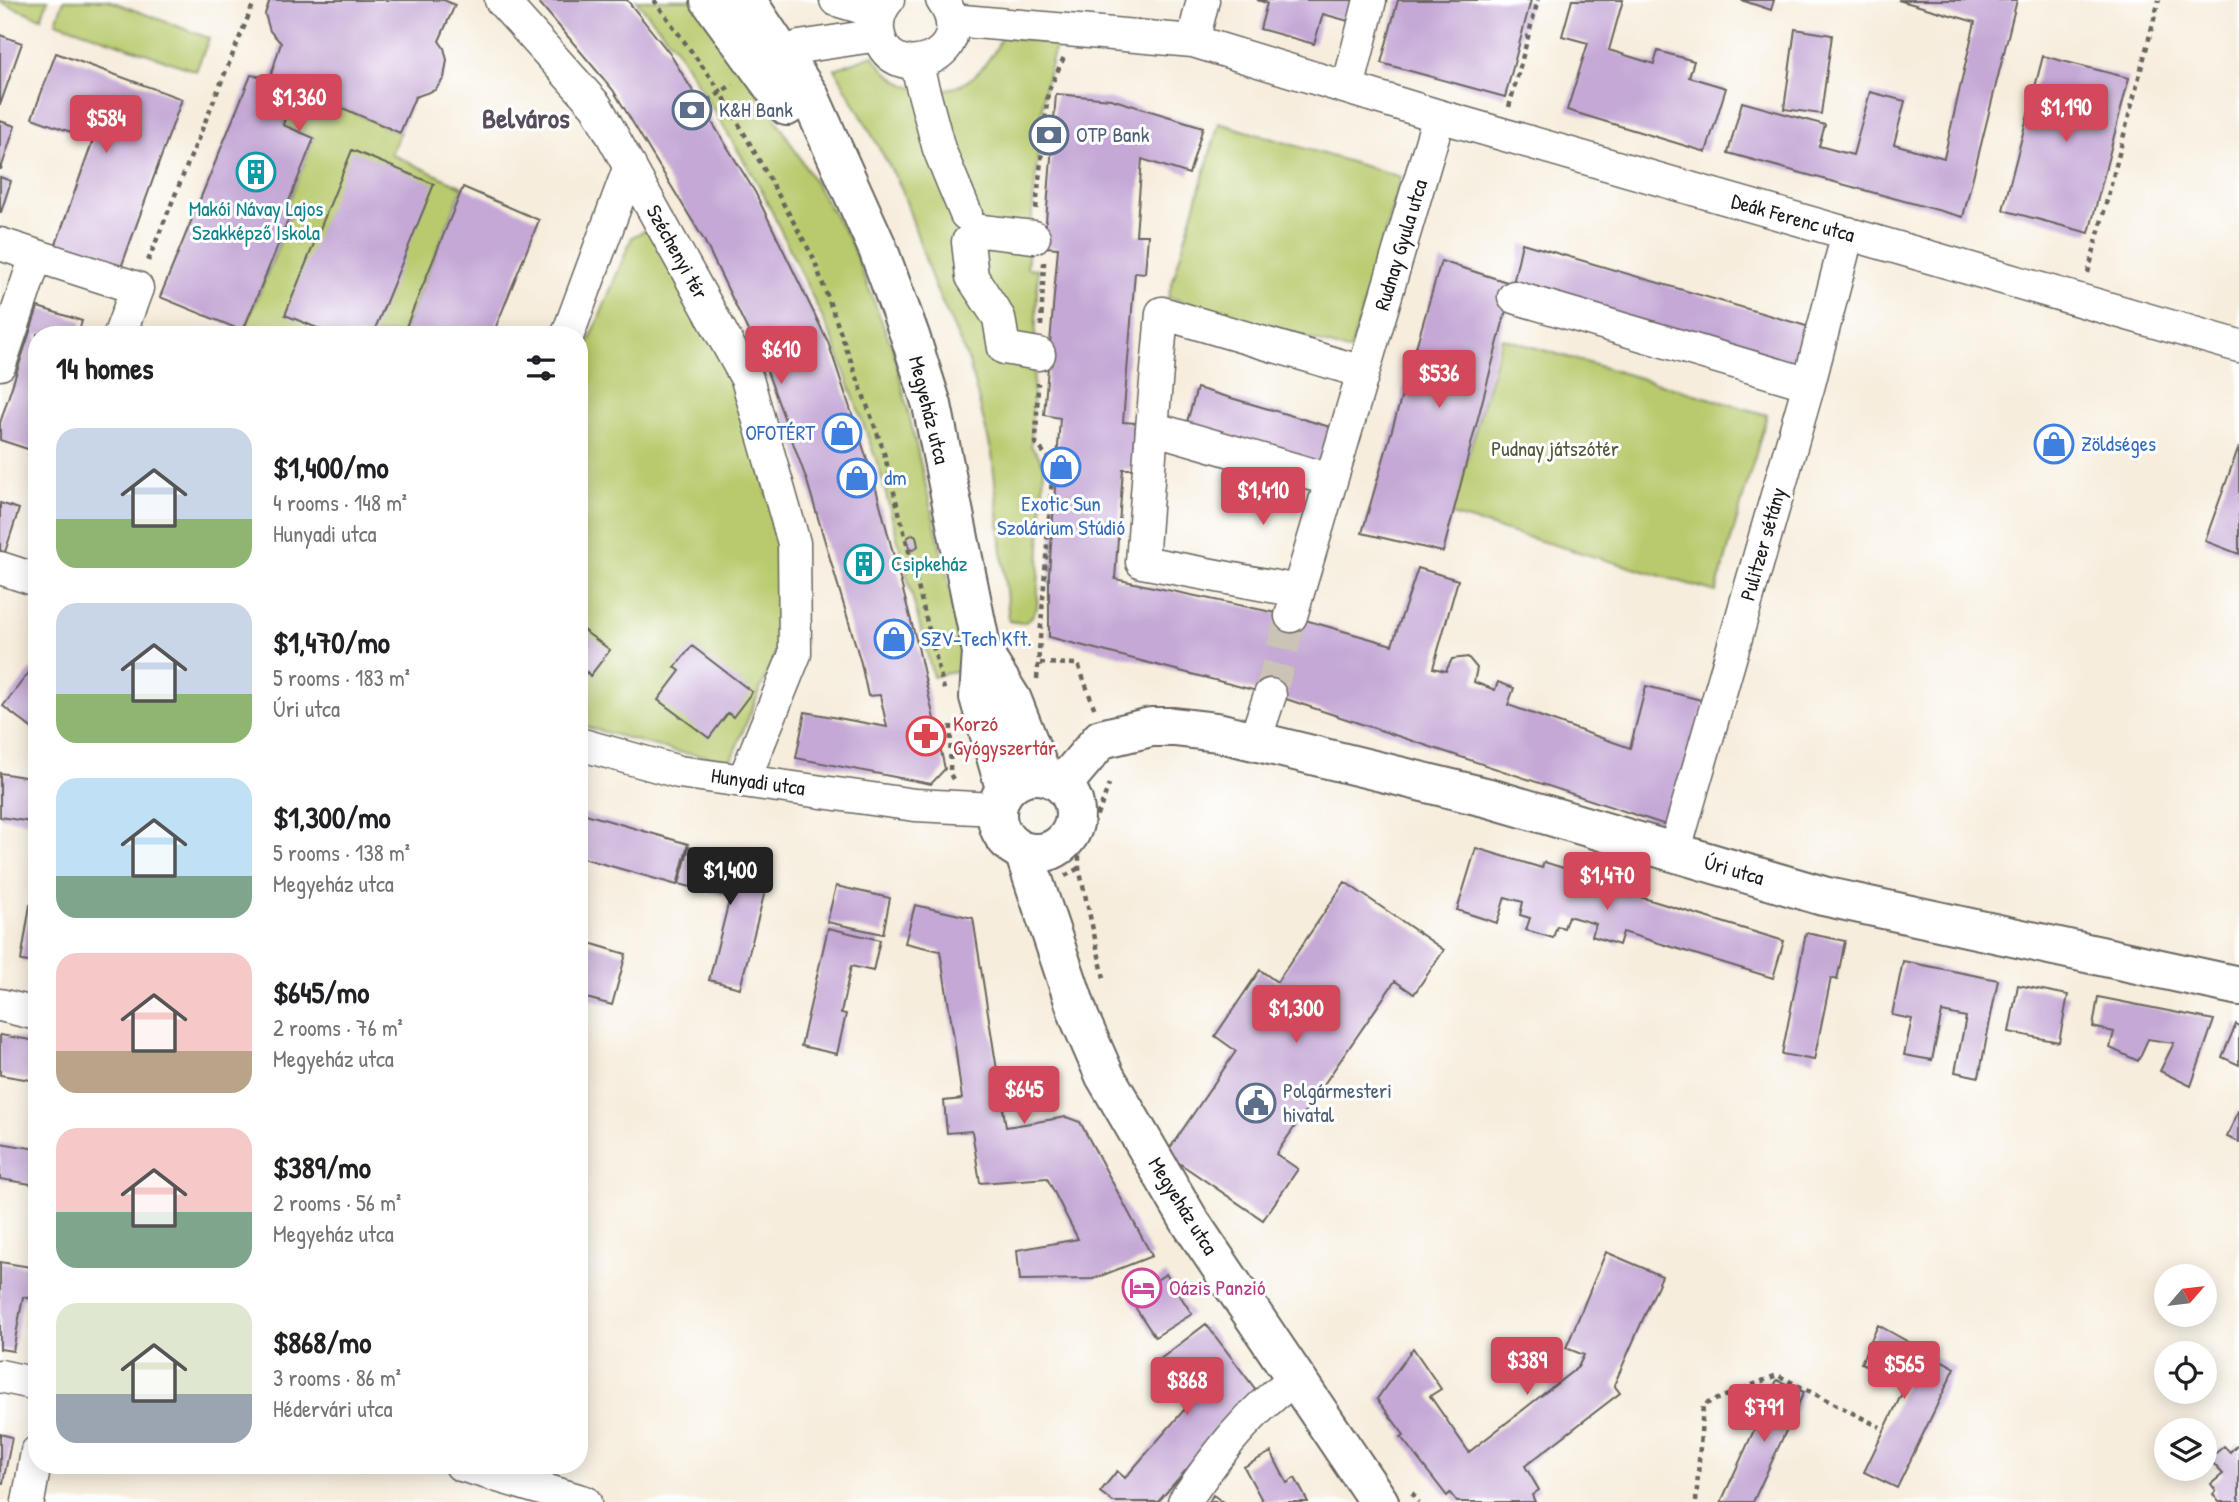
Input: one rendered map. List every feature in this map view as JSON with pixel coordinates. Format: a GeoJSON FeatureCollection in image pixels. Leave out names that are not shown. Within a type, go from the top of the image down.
{"type":"FeatureCollection","features":[{"type":"Feature","properties":{"kind":"main road"},"geometry":{"type":"LineString","coordinates":[[710,0],[790,110],[845,178]]}},
{"type":"Feature","properties":{"kind":"main road"},"geometry":{"type":"LineString","coordinates":[[746,0],[809,95],[845,178]]}},
{"type":"Feature","properties":{"kind":"main road","name":"Megyeház utca"},"geometry":{"type":"LineString","coordinates":[[845,178],[878,249],[932,405],[982,652],[979,697],[989,815],[1062,964],[1080,1018],[1105,1076],[1189,1220],[1379,1502]]}},
{"type":"Feature","properties":{"kind":"main road"},"geometry":{"type":"LineString","coordinates":[[982,652],[1012,700],[1064,825],[1062,964]]}},
{"type":"Feature","properties":{"kind":"main road","name":"Úri utca"},"geometry":{"type":"LineString","coordinates":[[1064,825],[1108,754],[1151,727],[1217,732],[1489,798],[1823,896],[2239,986]]}},
{"type":"Feature","properties":{"kind":"main road"},"geometry":{"type":"LineString","coordinates":[[1021,776],[1064,825],[1057,848],[1041,853],[989,815],[1021,776]]}},
{"type":"Feature","properties":{"kind":"street","name":"Széchenyi tér"},"geometry":{"type":"LineString","coordinates":[[501,0],[596,106],[747,379],[794,543],[795,654],[744,780]]}},
{"type":"Feature","properties":{"kind":"street"},"geometry":{"type":"LineString","coordinates":[[822,0],[814,45],[882,16]]}},
{"type":"Feature","properties":{"kind":"street"},"geometry":{"type":"LineString","coordinates":[[836,0],[882,16]]}},
{"type":"Feature","properties":{"kind":"street"},"geometry":{"type":"LineString","coordinates":[[1193,41],[1203,0]]}},
{"type":"Feature","properties":{"kind":"street"},"geometry":{"type":"LineString","coordinates":[[1348,88],[1370,0]]}},
{"type":"Feature","properties":{"kind":"street"},"geometry":{"type":"LineString","coordinates":[[882,16],[884,46],[893,56],[916,63],[929,61],[940,54],[948,44],[952,32],[947,10]]}},
{"type":"Feature","properties":{"kind":"street","name":"Deák Ferenc utca"},"geometry":{"type":"LineString","coordinates":[[947,10],[1076,31],[1193,41],[1439,116],[2239,346]]}},
{"type":"Feature","properties":{"kind":"street"},"geometry":{"type":"LineString","coordinates":[[916,63],[939,149],[972,229],[972,277],[999,318],[1004,348],[1039,354]]}},
{"type":"Feature","properties":{"kind":"street","name":"Rudnay Gyula utca"},"geometry":{"type":"LineString","coordinates":[[1152,428],[1142,562],[1294,604],[1439,116]]}},
{"type":"Feature","properties":{"kind":"street"},"geometry":{"type":"LineString","coordinates":[[571,326],[630,166]]}},
{"type":"Feature","properties":{"kind":"street"},"geometry":{"type":"LineString","coordinates":[[972,229],[1034,237]]}},
{"type":"Feature","properties":{"kind":"street","name":"Pulitzer sétány"},"geometry":{"type":"LineString","coordinates":[[1674,853],[1809,384],[1847,233]]}},
{"type":"Feature","properties":{"kind":"street"},"geometry":{"type":"LineString","coordinates":[[0,244],[137,288],[123,326]]}},
{"type":"Feature","properties":{"kind":"street"},"geometry":{"type":"LineString","coordinates":[[0,363],[36,256]]}},
{"type":"Feature","properties":{"kind":"street"},"geometry":{"type":"LineString","coordinates":[[1514,298],[1809,384]]}},
{"type":"Feature","properties":{"kind":"street"},"geometry":{"type":"LineString","coordinates":[[1331,480],[1152,428],[1162,313],[1363,372]]}},
{"type":"Feature","properties":{"kind":"street"},"geometry":{"type":"LineString","coordinates":[[0,568],[28,571]]}},
{"type":"Feature","properties":{"kind":"street"},"geometry":{"type":"LineString","coordinates":[[1255,740],[1270,695]]}},
{"type":"Feature","properties":{"kind":"street","name":"Hunyadi utca"},"geometry":{"type":"LineString","coordinates":[[588,747],[679,772],[989,815]]}},
{"type":"Feature","properties":{"kind":"street"},"geometry":{"type":"LineString","coordinates":[[0,1005],[28,1012]]}},
{"type":"Feature","properties":{"kind":"street"},"geometry":{"type":"LineString","coordinates":[[0,1376],[28,1382]]}},
{"type":"Feature","properties":{"kind":"street"},"geometry":{"type":"LineString","coordinates":[[1184,1502],[1215,1457],[1273,1394],[1297,1378]]}},
{"type":"Feature","properties":{"kind":"street"},"geometry":{"type":"LineString","coordinates":[[28,1502],[33,1474]]}},
{"type":"Feature","properties":{"kind":"street"},"geometry":{"type":"LineString","coordinates":[[491,1474],[585,1502]]}},
{"type":"Feature","properties":{"kind":"path"},"geometry":{"type":"LineString","coordinates":[[137,288],[255,0]]}},
{"type":"Feature","properties":{"kind":"path"},"geometry":{"type":"LineString","coordinates":[[654,0],[721,92],[813,257],[883,449],[946,698]]}},
{"type":"Feature","properties":{"kind":"path"},"geometry":{"type":"LineString","coordinates":[[1508,111],[1538,0]]}},
{"type":"Feature","properties":{"kind":"path"},"geometry":{"type":"LineString","coordinates":[[2081,301],[2159,0]]}},
{"type":"Feature","properties":{"kind":"path"},"geometry":{"type":"LineString","coordinates":[[1040,663],[1053,464],[1036,443],[1045,262],[1031,261],[1048,92],[1076,31]]}},
{"type":"Feature","properties":{"kind":"path"},"geometry":{"type":"LineString","coordinates":[[708,101],[740,80]]}},
{"type":"Feature","properties":{"kind":"path"},"geometry":{"type":"LineString","coordinates":[[951,722],[950,774],[989,815]]}},
{"type":"Feature","properties":{"kind":"path"},"geometry":{"type":"LineString","coordinates":[[1696,1502],[1703,1405],[1777,1375],[1880,1427]]}},
{"type":"Feature","properties":{"kind":"green space"},"geometry":{"type":"Polygon","coordinates":[[[0,0],[48,0],[41,18],[0,0]]]}},
{"type":"Feature","properties":{"kind":"green space"},"geometry":{"type":"Polygon","coordinates":[[[64,0],[108,0],[209,38],[196,71],[56,22],[64,0]]]}},
{"type":"Feature","properties":{"kind":"green space"},"geometry":{"type":"Polygon","coordinates":[[[636,0],[693,0],[749,74],[849,239],[894,352],[969,668],[933,677],[880,471],[833,340],[760,187],[676,48],[636,0]]]}},
{"type":"Feature","properties":{"kind":"green space"},"geometry":{"type":"Polygon","coordinates":[[[1001,36],[1056,44],[1044,90],[1027,268],[1038,269],[1031,446],[1044,467],[1037,608],[1030,619],[1023,623],[1009,621],[992,454],[969,362],[934,285],[901,187],[835,69],[873,55],[884,70],[898,81],[929,91],[946,90],[976,75],[994,52],[1001,36]]]}},
{"type":"Feature","properties":{"kind":"green space"},"geometry":{"type":"Polygon","coordinates":[[[294,87],[400,133],[391,154],[463,187],[406,326],[246,326],[293,209],[287,206],[314,138],[283,125],[294,87]]]}},
{"type":"Feature","properties":{"kind":"green space"},"geometry":{"type":"Polygon","coordinates":[[[1219,123],[1401,177],[1350,351],[1168,297],[1219,123]]]}},
{"type":"Feature","properties":{"kind":"green space"},"geometry":{"type":"Polygon","coordinates":[[[645,230],[657,231],[734,383],[782,542],[777,649],[731,760],[678,752],[588,727],[588,345],[632,237],[645,230]]]}},
{"type":"Feature","properties":{"kind":"green space","name":"Pudnay játszótér"},"geometry":{"type":"Polygon","coordinates":[[[1502,338],[1767,415],[1716,592],[1451,515],[1502,338]]]}},
{"type":"Feature","properties":{"kind":"building"},"geometry":{"type":"Polygon","coordinates":[[[270,0],[444,0],[455,5],[439,41],[447,60],[444,78],[435,90],[415,97],[400,133],[294,87],[283,125],[314,138],[287,206],[293,208],[245,326],[231,326],[160,297],[251,75],[270,78],[281,43],[270,31],[265,14],[270,0]]]}},
{"type":"Feature","properties":{"kind":"building"},"geometry":{"type":"Polygon","coordinates":[[[537,0],[627,0],[670,54],[755,192],[828,342],[872,474],[918,647],[945,769],[931,784],[796,758],[805,712],[887,727],[880,695],[868,696],[861,663],[807,481],[765,366],[704,240],[613,90],[537,0]]]}},
{"type":"Feature","properties":{"kind":"building"},"geometry":{"type":"Polygon","coordinates":[[[1257,0],[1358,0],[1352,22],[1323,14],[1314,44],[1260,29],[1267,3],[1257,0]]]}},
{"type":"Feature","properties":{"kind":"building"},"geometry":{"type":"Polygon","coordinates":[[[1398,0],[1531,0],[1505,97],[1381,63],[1398,0]]]}},
{"type":"Feature","properties":{"kind":"building"},"geometry":{"type":"Polygon","coordinates":[[[1572,0],[1623,0],[1609,50],[1654,64],[1658,51],[1694,61],[1689,77],[1726,88],[1706,152],[1567,110],[1588,43],[1562,36],[1572,0]]]}},
{"type":"Feature","properties":{"kind":"building"},"geometry":{"type":"Polygon","coordinates":[[[1741,0],[1774,0],[1771,10],[1741,0]]]}},
{"type":"Feature","properties":{"kind":"building"},"geometry":{"type":"Polygon","coordinates":[[[1898,0],[2017,0],[1963,217],[1728,153],[1742,102],[1825,125],[1819,146],[1853,155],[1870,92],[1905,101],[1894,144],[1944,158],[1975,22],[1898,0]]]}},
{"type":"Feature","properties":{"kind":"building"},"geometry":{"type":"Polygon","coordinates":[[[1795,29],[1832,35],[1821,114],[1784,109],[1795,29]]]}},
{"type":"Feature","properties":{"kind":"building"},"geometry":{"type":"Polygon","coordinates":[[[0,35],[22,43],[0,105],[0,35]]]}},
{"type":"Feature","properties":{"kind":"building"},"geometry":{"type":"Polygon","coordinates":[[[56,53],[182,99],[118,276],[53,253],[93,140],[32,118],[56,53]]]}},
{"type":"Feature","properties":{"kind":"building"},"geometry":{"type":"Polygon","coordinates":[[[2043,56],[2129,78],[2089,233],[2003,210],[2043,56]]]}},
{"type":"Feature","properties":{"kind":"building"},"geometry":{"type":"Polygon","coordinates":[[[1056,94],[1111,99],[1203,127],[1189,174],[1142,159],[1136,235],[1148,235],[1145,273],[1135,272],[1123,422],[1136,423],[1133,469],[1123,469],[1115,579],[1291,616],[1392,645],[1418,568],[1458,580],[1433,668],[1446,671],[1452,659],[1468,657],[1477,668],[1474,682],[1495,690],[1498,682],[1514,688],[1508,705],[1630,748],[1646,686],[1705,701],[1669,826],[1280,697],[1049,637],[1049,574],[1060,418],[1044,415],[1058,248],[1044,247],[1056,94]]]}},
{"type":"Feature","properties":{"kind":"building"},"geometry":{"type":"Polygon","coordinates":[[[0,121],[15,126],[1,169],[0,169],[0,121]]]}},
{"type":"Feature","properties":{"kind":"building"},"geometry":{"type":"Polygon","coordinates":[[[352,150],[434,184],[376,326],[312,326],[285,315],[352,150]]]}},
{"type":"Feature","properties":{"kind":"building"},"geometry":{"type":"Polygon","coordinates":[[[0,177],[11,181],[1,212],[0,212],[0,177]]]}},
{"type":"Feature","properties":{"kind":"building"},"geometry":{"type":"Polygon","coordinates":[[[463,187],[539,220],[496,326],[406,326],[463,187]]]}},
{"type":"Feature","properties":{"kind":"building"},"geometry":{"type":"Polygon","coordinates":[[[1522,243],[1813,328],[1798,377],[1513,284],[1522,243]]]}},
{"type":"Feature","properties":{"kind":"building"},"geometry":{"type":"Polygon","coordinates":[[[1441,261],[1513,284],[1443,552],[1362,533],[1441,261]]]}},
{"type":"Feature","properties":{"kind":"building"},"geometry":{"type":"Polygon","coordinates":[[[38,307],[82,321],[80,326],[32,326],[38,307]]]}},
{"type":"Feature","properties":{"kind":"building"},"geometry":{"type":"Polygon","coordinates":[[[28,338],[28,449],[0,440],[0,423],[28,338]]]}},
{"type":"Feature","properties":{"kind":"building"},"geometry":{"type":"Polygon","coordinates":[[[1197,388],[1330,427],[1318,471],[1184,432],[1197,388]]]}},
{"type":"Feature","properties":{"kind":"building"},"geometry":{"type":"Polygon","coordinates":[[[2239,446],[2239,554],[2205,541],[2239,446]]]}},
{"type":"Feature","properties":{"kind":"building"},"geometry":{"type":"Polygon","coordinates":[[[0,503],[19,509],[5,552],[0,551],[0,503]]]}},
{"type":"Feature","properties":{"kind":"building"},"geometry":{"type":"Polygon","coordinates":[[[913,534],[918,546],[913,550],[909,548],[907,538],[913,534]]]}},
{"type":"Feature","properties":{"kind":"building"},"geometry":{"type":"Polygon","coordinates":[[[588,634],[610,650],[590,676],[588,673],[588,634]]]}},
{"type":"Feature","properties":{"kind":"building"},"geometry":{"type":"Polygon","coordinates":[[[692,646],[752,692],[733,717],[728,713],[709,738],[658,700],[680,671],[675,667],[692,646]]]}},
{"type":"Feature","properties":{"kind":"building"},"geometry":{"type":"Polygon","coordinates":[[[28,674],[28,725],[3,706],[28,674]]]}},
{"type":"Feature","properties":{"kind":"building"},"geometry":{"type":"Polygon","coordinates":[[[0,773],[28,778],[28,822],[0,817],[0,773]]]}},
{"type":"Feature","properties":{"kind":"building"},"geometry":{"type":"Polygon","coordinates":[[[588,815],[688,844],[677,885],[588,860],[588,815]]]}},
{"type":"Feature","properties":{"kind":"building"},"geometry":{"type":"Polygon","coordinates":[[[689,847],[771,868],[740,988],[709,980],[730,897],[679,884],[689,847]]]}},
{"type":"Feature","properties":{"kind":"building"},"geometry":{"type":"Polygon","coordinates":[[[1476,848],[1542,868],[1544,862],[1583,874],[1581,879],[1784,941],[1773,978],[1623,932],[1619,945],[1592,936],[1596,924],[1568,916],[1564,928],[1557,926],[1553,938],[1526,930],[1530,918],[1520,915],[1523,902],[1505,897],[1497,923],[1457,910],[1476,848]]]}},
{"type":"Feature","properties":{"kind":"building","name":"Polgármesteri hivatal"},"geometry":{"type":"Polygon","coordinates":[[[1345,882],[1444,950],[1414,994],[1395,981],[1276,1154],[1298,1169],[1263,1220],[1166,1154],[1236,1051],[1215,1036],[1260,970],[1277,982],[1345,882]]]}},
{"type":"Feature","properties":{"kind":"building"},"geometry":{"type":"Polygon","coordinates":[[[836,886],[890,898],[883,934],[827,922],[836,886]]]}},
{"type":"Feature","properties":{"kind":"building"},"geometry":{"type":"Polygon","coordinates":[[[915,905],[973,918],[1006,1127],[1066,1117],[1080,1122],[1152,1256],[1093,1279],[1020,1280],[1017,1250],[1078,1239],[1047,1178],[980,1183],[972,1131],[947,1133],[944,1101],[962,1099],[954,1038],[940,951],[905,943],[915,905]]]}},
{"type":"Feature","properties":{"kind":"building"},"geometry":{"type":"Polygon","coordinates":[[[28,917],[28,962],[21,961],[28,917]]]}},
{"type":"Feature","properties":{"kind":"building"},"geometry":{"type":"Polygon","coordinates":[[[828,928],[880,940],[873,971],[851,966],[841,1013],[846,1014],[837,1054],[801,1046],[828,928]]]}},
{"type":"Feature","properties":{"kind":"building"},"geometry":{"type":"Polygon","coordinates":[[[1806,933],[1845,941],[1837,980],[1831,978],[1814,1060],[1782,1054],[1806,933]]]}},
{"type":"Feature","properties":{"kind":"building"},"geometry":{"type":"Polygon","coordinates":[[[588,943],[626,954],[612,1005],[588,998],[588,943]]]}},
{"type":"Feature","properties":{"kind":"building"},"geometry":{"type":"Polygon","coordinates":[[[1903,961],[1998,980],[1979,1077],[1955,1072],[1966,1017],[1942,1012],[1932,1060],[1904,1055],[1912,1019],[1892,1015],[1903,961]]]}},
{"type":"Feature","properties":{"kind":"building"},"geometry":{"type":"Polygon","coordinates":[[[2018,985],[2068,995],[2059,1042],[2009,1032],[2018,985]]]}},
{"type":"Feature","properties":{"kind":"building"},"geometry":{"type":"Polygon","coordinates":[[[2098,997],[2214,1020],[2191,1086],[2160,1071],[2174,1043],[2148,1039],[2138,1061],[2110,1048],[2114,1032],[2093,1027],[2098,997]]]}},
{"type":"Feature","properties":{"kind":"building"},"geometry":{"type":"Polygon","coordinates":[[[2236,1024],[2239,1026],[2239,1065],[2222,1057],[2236,1024]]]}},
{"type":"Feature","properties":{"kind":"building"},"geometry":{"type":"Polygon","coordinates":[[[0,1035],[28,1040],[28,1080],[0,1075],[0,1035]]]}},
{"type":"Feature","properties":{"kind":"building"},"geometry":{"type":"Polygon","coordinates":[[[2239,1110],[2239,1142],[2227,1137],[2239,1110]]]}},
{"type":"Feature","properties":{"kind":"building"},"geometry":{"type":"Polygon","coordinates":[[[0,1143],[28,1148],[28,1184],[0,1179],[0,1143]]]}},
{"type":"Feature","properties":{"kind":"building"},"geometry":{"type":"Polygon","coordinates":[[[1606,1252],[1662,1276],[1614,1385],[1620,1393],[1525,1466],[1539,1490],[1532,1495],[1535,1502],[1457,1502],[1450,1493],[1447,1496],[1401,1437],[1404,1435],[1377,1399],[1413,1348],[1441,1389],[1430,1396],[1469,1452],[1578,1367],[1584,1355],[1566,1348],[1606,1252]]]}},
{"type":"Feature","properties":{"kind":"building"},"geometry":{"type":"Polygon","coordinates":[[[0,1262],[28,1267],[28,1298],[23,1297],[13,1351],[0,1349],[0,1262]]]}},
{"type":"Feature","properties":{"kind":"building"},"geometry":{"type":"Polygon","coordinates":[[[1166,1274],[1192,1314],[1155,1337],[1129,1298],[1166,1274]]]}},
{"type":"Feature","properties":{"kind":"building"},"geometry":{"type":"Polygon","coordinates":[[[1206,1324],[1256,1390],[1158,1502],[1113,1502],[1100,1492],[1117,1471],[1125,1478],[1191,1402],[1159,1360],[1206,1324]]]}},
{"type":"Feature","properties":{"kind":"building"},"geometry":{"type":"Polygon","coordinates":[[[1878,1325],[1955,1368],[1897,1488],[1864,1472],[1906,1385],[1861,1363],[1878,1325]]]}},
{"type":"Feature","properties":{"kind":"building"},"geometry":{"type":"Polygon","coordinates":[[[1777,1380],[1804,1392],[1753,1502],[1721,1502],[1777,1380]]]}},
{"type":"Feature","properties":{"kind":"building"},"geometry":{"type":"Polygon","coordinates":[[[0,1434],[12,1437],[3,1483],[0,1482],[0,1434]]]}},
{"type":"Feature","properties":{"kind":"building"},"geometry":{"type":"Polygon","coordinates":[[[2239,1443],[2239,1502],[2219,1502],[2213,1494],[2216,1491],[2211,1484],[2223,1474],[2217,1468],[2217,1452],[2224,1446],[2230,1452],[2239,1443]]]}},
{"type":"Feature","properties":{"kind":"building"},"geometry":{"type":"Polygon","coordinates":[[[1271,1452],[1287,1483],[1295,1478],[1308,1502],[1263,1502],[1244,1467],[1271,1452]]]}},
{"type":"Feature","properties":{"kind":"building"},"geometry":{"type":"Polygon","coordinates":[[[1213,1495],[1223,1502],[1209,1502],[1213,1495]]]}},
{"type":"Feature","properties":{"kind":"tunnel"},"geometry":{"type":"LineString","coordinates":[[1270,695],[1291,616]]}},
{"type":"Feature","properties":{"kind":"place","name":"K&H Bank"},"geometry":{"type":"Point","coordinates":[692,110]}},
{"type":"Feature","properties":{"kind":"place","name":"OTP Bank"},"geometry":{"type":"Point","coordinates":[1049,135]}},
{"type":"Feature","properties":{"kind":"place","name":"Makói Návay Lajos Szakképző Iskola"},"geometry":{"type":"Point","coordinates":[256,172]}},
{"type":"Feature","properties":{"kind":"place","name":"OFOTÉRT"},"geometry":{"type":"Point","coordinates":[842,433]}},
{"type":"Feature","properties":{"kind":"place","name":"Zöldséges"},"geometry":{"type":"Point","coordinates":[2054,444]}},
{"type":"Feature","properties":{"kind":"place","name":"Exotic Sun Szolárium Stúdió"},"geometry":{"type":"Point","coordinates":[1061,467]}},
{"type":"Feature","properties":{"kind":"place","name":"dm"},"geometry":{"type":"Point","coordinates":[857,478]}},
{"type":"Feature","properties":{"kind":"place","name":"Csipkeház"},"geometry":{"type":"Point","coordinates":[864,564]}},
{"type":"Feature","properties":{"kind":"place","name":"SZV-Tech Kft."},"geometry":{"type":"Point","coordinates":[894,639]}},
{"type":"Feature","properties":{"kind":"place","name":"Korzó Gyógyszertár"},"geometry":{"type":"Point","coordinates":[926,736]}},
{"type":"Feature","properties":{"kind":"place","name":"Polgármesteri hivatal"},"geometry":{"type":"Point","coordinates":[1256,1103]}},
{"type":"Feature","properties":{"kind":"place","name":"Oázis Panzió"},"geometry":{"type":"Point","coordinates":[1142,1288]}},
{"type":"Feature","properties":{"kind":"district","name":"Belváros"},"geometry":{"type":"Point","coordinates":[526,118]}}]}
